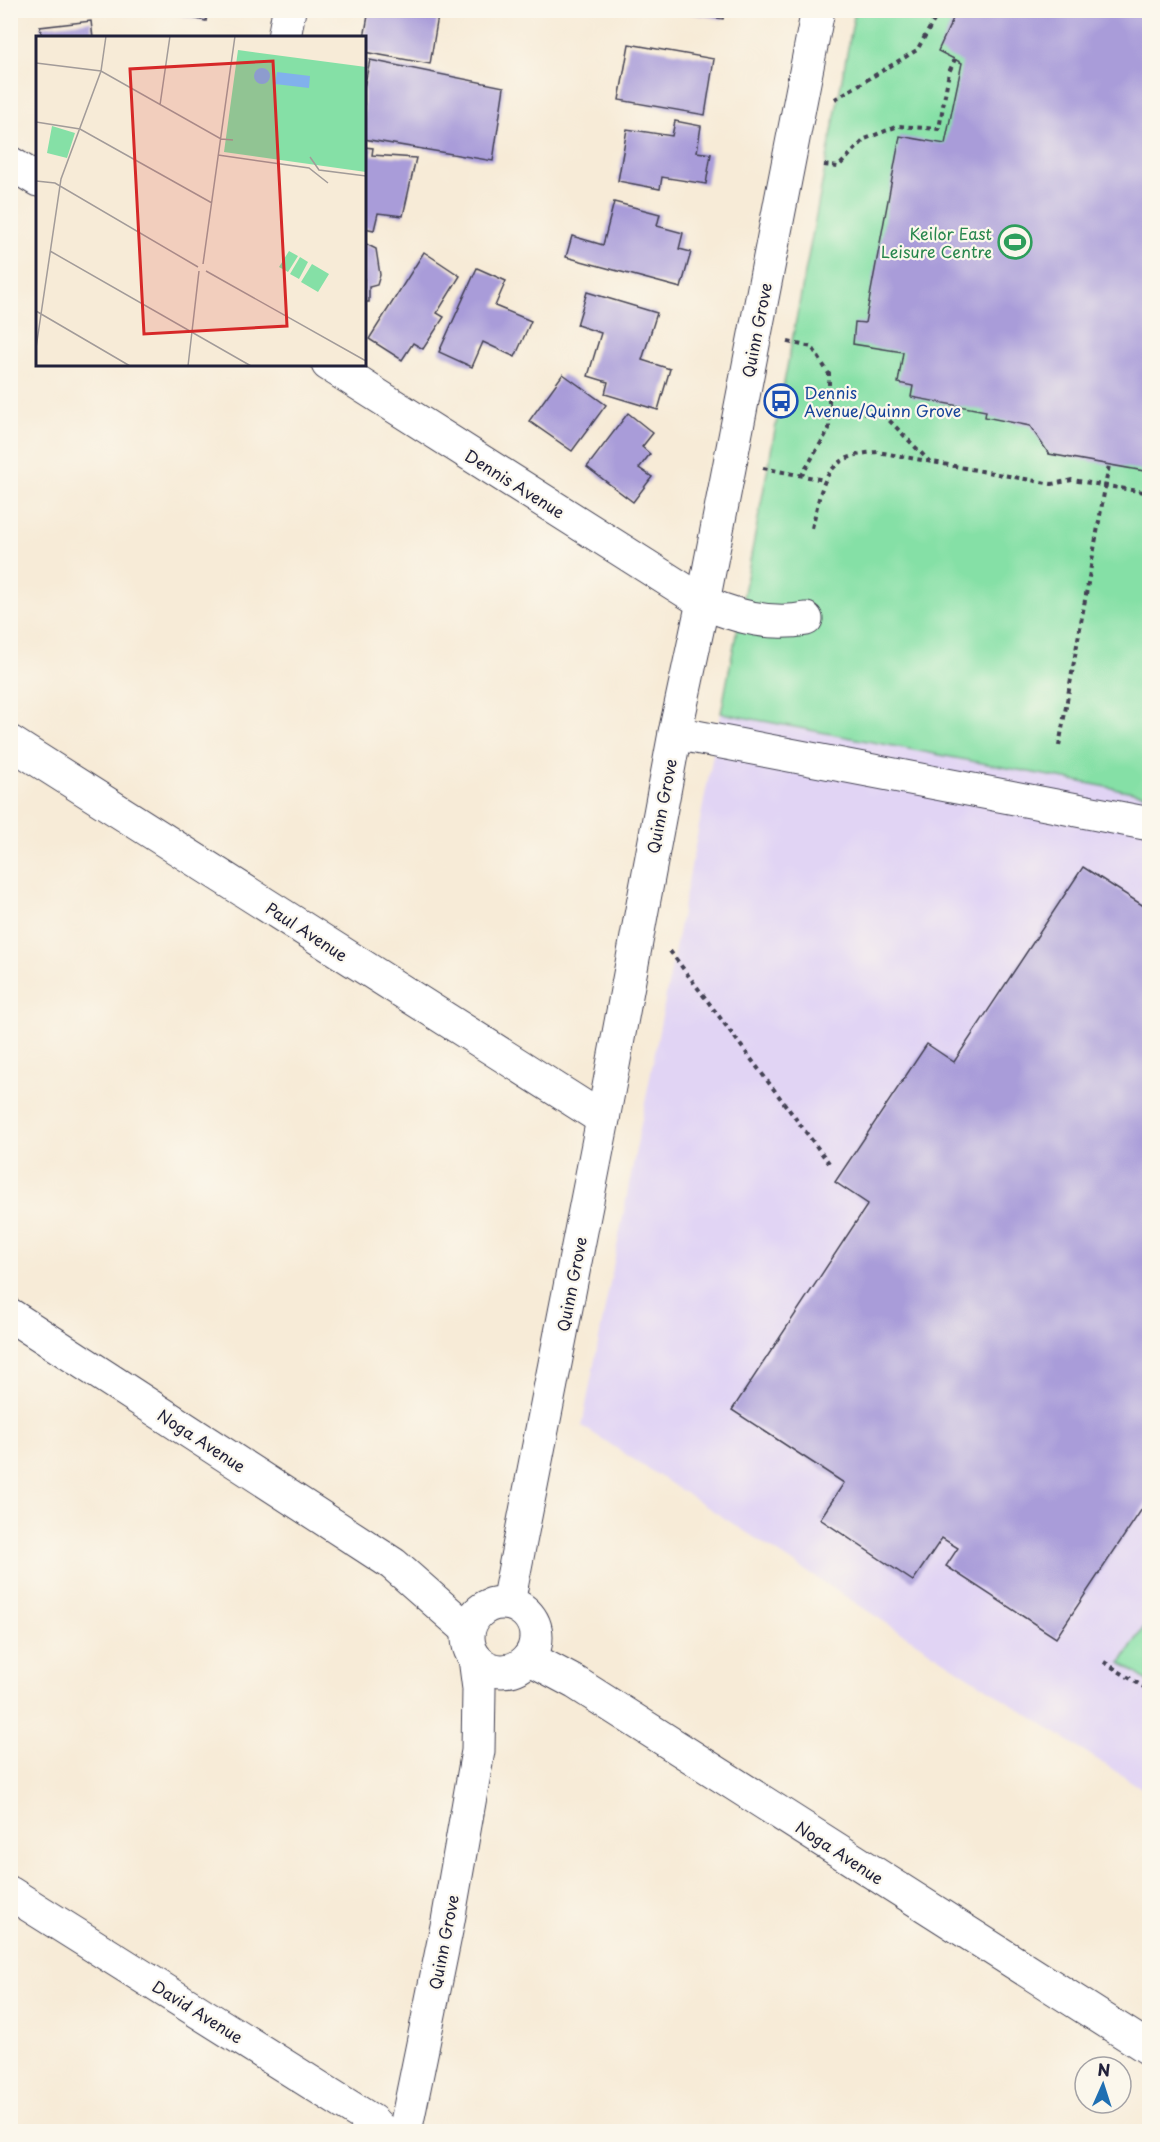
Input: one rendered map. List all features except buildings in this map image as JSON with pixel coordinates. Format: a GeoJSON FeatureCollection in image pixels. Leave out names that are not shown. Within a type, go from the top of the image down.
{"type":"FeatureCollection","features":[{"type":"Feature","properties":{"kind":"street"},"geometry":{"type":"LineString","coordinates":[[284,36],[289,10]]}},
{"type":"Feature","properties":{"kind":"street","name":"Quinn Grove"},"geometry":{"type":"LineString","coordinates":[[499,1604],[603,1119],[675,733],[703,602],[818,10]]}},
{"type":"Feature","properties":{"kind":"street"},"geometry":{"type":"LineString","coordinates":[[10,163],[36,179]]}},
{"type":"Feature","properties":{"kind":"street","name":"Dennis Avenue"},"geometry":{"type":"LineString","coordinates":[[331,366],[703,602],[727,613],[756,620],[806,619]]}},
{"type":"Feature","properties":{"kind":"street"},"geometry":{"type":"LineString","coordinates":[[675,733],[1149,824]]}},
{"type":"Feature","properties":{"kind":"street","name":"Paul Avenue"},"geometry":{"type":"LineString","coordinates":[[10,742],[603,1119]]}},
{"type":"Feature","properties":{"kind":"street","name":"Noga Avenue"},"geometry":{"type":"LineString","coordinates":[[10,1315],[393,1564],[472,1644]]}},
{"type":"Feature","properties":{"kind":"street","name":"Noga Avenue"},"geometry":{"type":"LineString","coordinates":[[393,1564],[499,1604]]}},
{"type":"Feature","properties":{"kind":"street"},"geometry":{"type":"LineString","coordinates":[[499,1604],[519,1607],[535,1624],[537,1635],[535,1647],[522,1663],[503,1671],[493,1669],[472,1644],[473,1619],[480,1611],[499,1604]]}},
{"type":"Feature","properties":{"kind":"street","name":"Quinn Grove"},"geometry":{"type":"LineString","coordinates":[[405,2132],[448,1921],[478,1751],[479,1689],[472,1644]]}},
{"type":"Feature","properties":{"kind":"street","name":"Quinn Grove"},"geometry":{"type":"LineString","coordinates":[[478,1751],[497,1697],[522,1663]]}},
{"type":"Feature","properties":{"kind":"street","name":"Noga Avenue"},"geometry":{"type":"LineString","coordinates":[[522,1663],[576,1683],[1149,2049]]}},
{"type":"Feature","properties":{"kind":"street","name":"David Avenue"},"geometry":{"type":"LineString","coordinates":[[10,1893],[372,2121],[383,2132]]}},
{"type":"Feature","properties":{"kind":"path"},"geometry":{"type":"LineString","coordinates":[[832,101],[916,50],[940,10]]}},
{"type":"Feature","properties":{"kind":"path"},"geometry":{"type":"LineString","coordinates":[[820,164],[838,167],[865,139],[898,126],[939,129],[949,72],[955,59]]}},
{"type":"Feature","properties":{"kind":"path"},"geometry":{"type":"LineString","coordinates":[[786,341],[812,347],[829,374],[829,429],[802,475]]}},
{"type":"Feature","properties":{"kind":"path"},"geometry":{"type":"LineString","coordinates":[[829,406],[886,417],[929,461]]}},
{"type":"Feature","properties":{"kind":"path"},"geometry":{"type":"LineString","coordinates":[[812,528],[824,480],[840,461],[857,453],[878,452],[1052,484],[1072,480],[1149,493]]}},
{"type":"Feature","properties":{"kind":"path"},"geometry":{"type":"LineString","coordinates":[[1059,746],[1109,465]]}},
{"type":"Feature","properties":{"kind":"path"},"geometry":{"type":"LineString","coordinates":[[761,467],[824,480]]}},
{"type":"Feature","properties":{"kind":"path"},"geometry":{"type":"LineString","coordinates":[[669,950],[829,1163]]}},
{"type":"Feature","properties":{"kind":"path"},"geometry":{"type":"LineString","coordinates":[[1104,1662],[1149,1691]]}},
{"type":"Feature","properties":{"kind":"shaded area"},"geometry":{"type":"Polygon","coordinates":[[[721,713],[1149,795],[1149,1793],[582,1426],[721,713]]]}},
{"type":"Feature","properties":{"kind":"green space"},"geometry":{"type":"Polygon","coordinates":[[[855,11],[1149,11],[1149,795],[721,713],[855,11]]]}},
{"type":"Feature","properties":{"kind":"green space"},"geometry":{"type":"Polygon","coordinates":[[[1149,1619],[1149,1682],[1121,1663],[1149,1619]]]}},
{"type":"Feature","properties":{"kind":"place","name":"Keilor East Leisure Centre"},"geometry":{"type":"Point","coordinates":[1015,242]}},
{"type":"Feature","properties":{"kind":"place","name":"Dennis Avenue/Quinn Grove"},"geometry":{"type":"Point","coordinates":[781,401]}}]}
